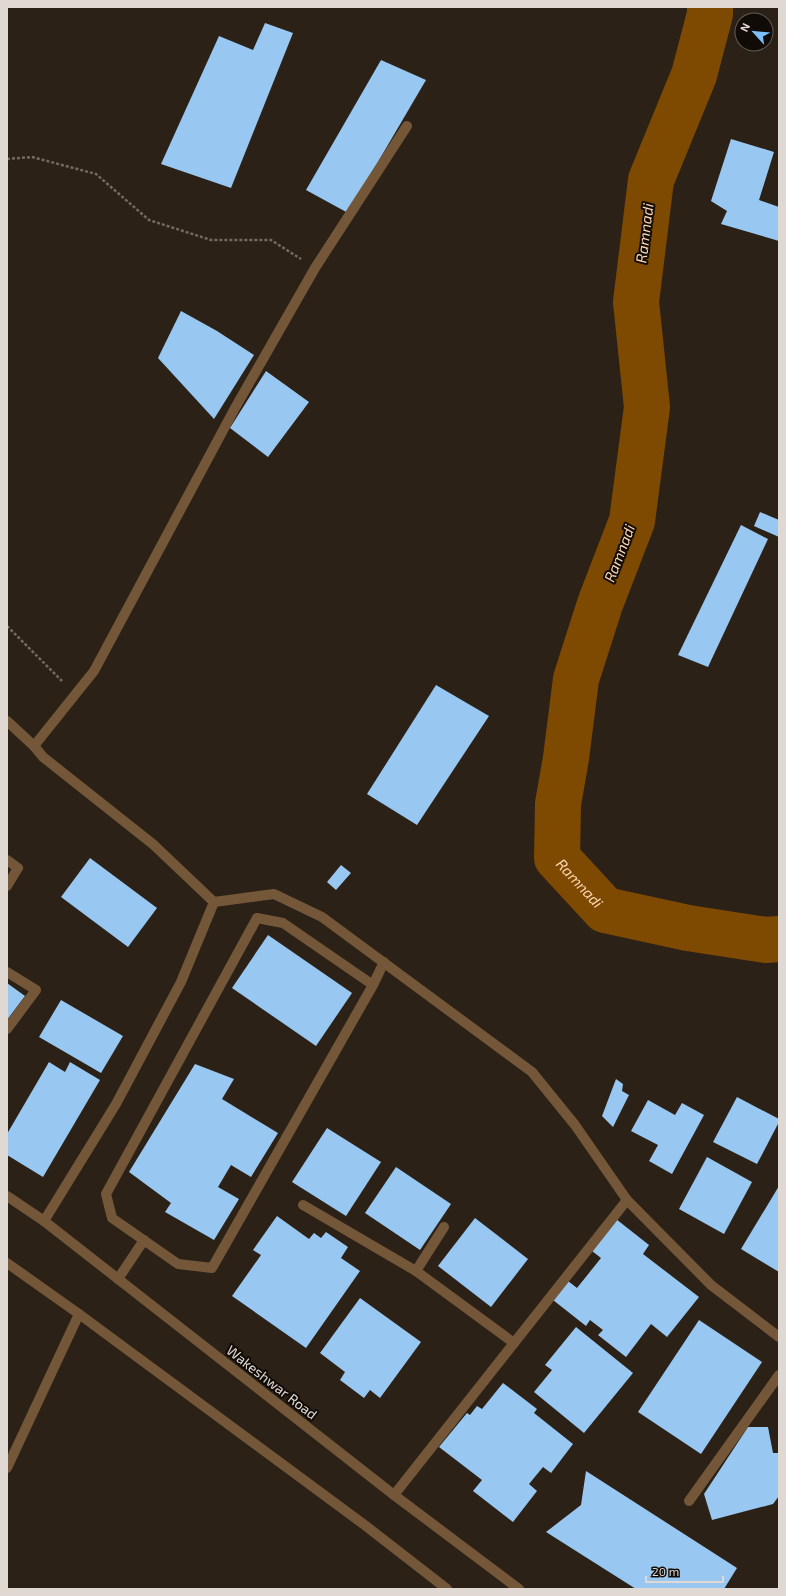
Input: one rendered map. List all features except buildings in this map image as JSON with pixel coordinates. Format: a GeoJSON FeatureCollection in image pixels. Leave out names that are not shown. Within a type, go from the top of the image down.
{"type":"FeatureCollection","features":[{"type":"Feature","properties":{"kind":"street"},"geometry":{"type":"LineString","coordinates":[[34,746],[94,671],[235,408],[315,268],[407,126]]}},
{"type":"Feature","properties":{"kind":"street"},"geometry":{"type":"LineString","coordinates":[[7,721],[34,746],[43,757],[154,845],[214,902]]}},
{"type":"Feature","properties":{"kind":"street"},"geometry":{"type":"LineString","coordinates":[[7,860],[18,868],[7,886]]}},
{"type":"Feature","properties":{"kind":"street"},"geometry":{"type":"LineString","coordinates":[[214,902],[274,894],[322,917],[532,1072],[575,1125],[627,1200],[711,1285],[779,1337]]}},
{"type":"Feature","properties":{"kind":"street"},"geometry":{"type":"LineString","coordinates":[[44,1221],[116,1104],[181,982],[214,902]]}},
{"type":"Feature","properties":{"kind":"street"},"geometry":{"type":"LineString","coordinates":[[373,986],[282,923],[257,918],[106,1194],[112,1218],[178,1264],[212,1268],[373,986],[384,962]]}},
{"type":"Feature","properties":{"kind":"street"},"geometry":{"type":"LineString","coordinates":[[7,972],[36,990],[7,1029]]}},
{"type":"Feature","properties":{"kind":"street","name":"Wakeshwar Road"},"geometry":{"type":"LineString","coordinates":[[7,1196],[44,1221],[394,1495],[519,1589]]}},
{"type":"Feature","properties":{"kind":"street"},"geometry":{"type":"LineString","coordinates":[[394,1495],[627,1200]]}},
{"type":"Feature","properties":{"kind":"street"},"geometry":{"type":"LineString","coordinates":[[303,1205],[416,1271],[514,1342]]}},
{"type":"Feature","properties":{"kind":"street"},"geometry":{"type":"LineString","coordinates":[[416,1271],[444,1227]]}},
{"type":"Feature","properties":{"kind":"street"},"geometry":{"type":"LineString","coordinates":[[118,1279],[144,1240]]}},
{"type":"Feature","properties":{"kind":"street"},"geometry":{"type":"LineString","coordinates":[[7,1263],[79,1314],[366,1526],[447,1589]]}},
{"type":"Feature","properties":{"kind":"street"},"geometry":{"type":"LineString","coordinates":[[7,1468],[79,1314]]}},
{"type":"Feature","properties":{"kind":"street"},"geometry":{"type":"LineString","coordinates":[[689,1501],[779,1374]]}},
{"type":"Feature","properties":{"kind":"path"},"geometry":{"type":"LineString","coordinates":[[7,159],[32,157],[96,174],[149,220],[211,240],[271,240],[315,268]]}},
{"type":"Feature","properties":{"kind":"path"},"geometry":{"type":"LineString","coordinates":[[7,626],[76,694]]}},
{"type":"Feature","properties":{"kind":"waterway","name":"Ramnadi"},"geometry":{"type":"LineString","coordinates":[[710,7],[710,14],[694,75],[651,180],[636,302],[647,407],[632,521],[600,604],[576,679],[566,758],[558,804],[557,858],[605,910],[688,928],[766,940],[779,939]]}}]}
